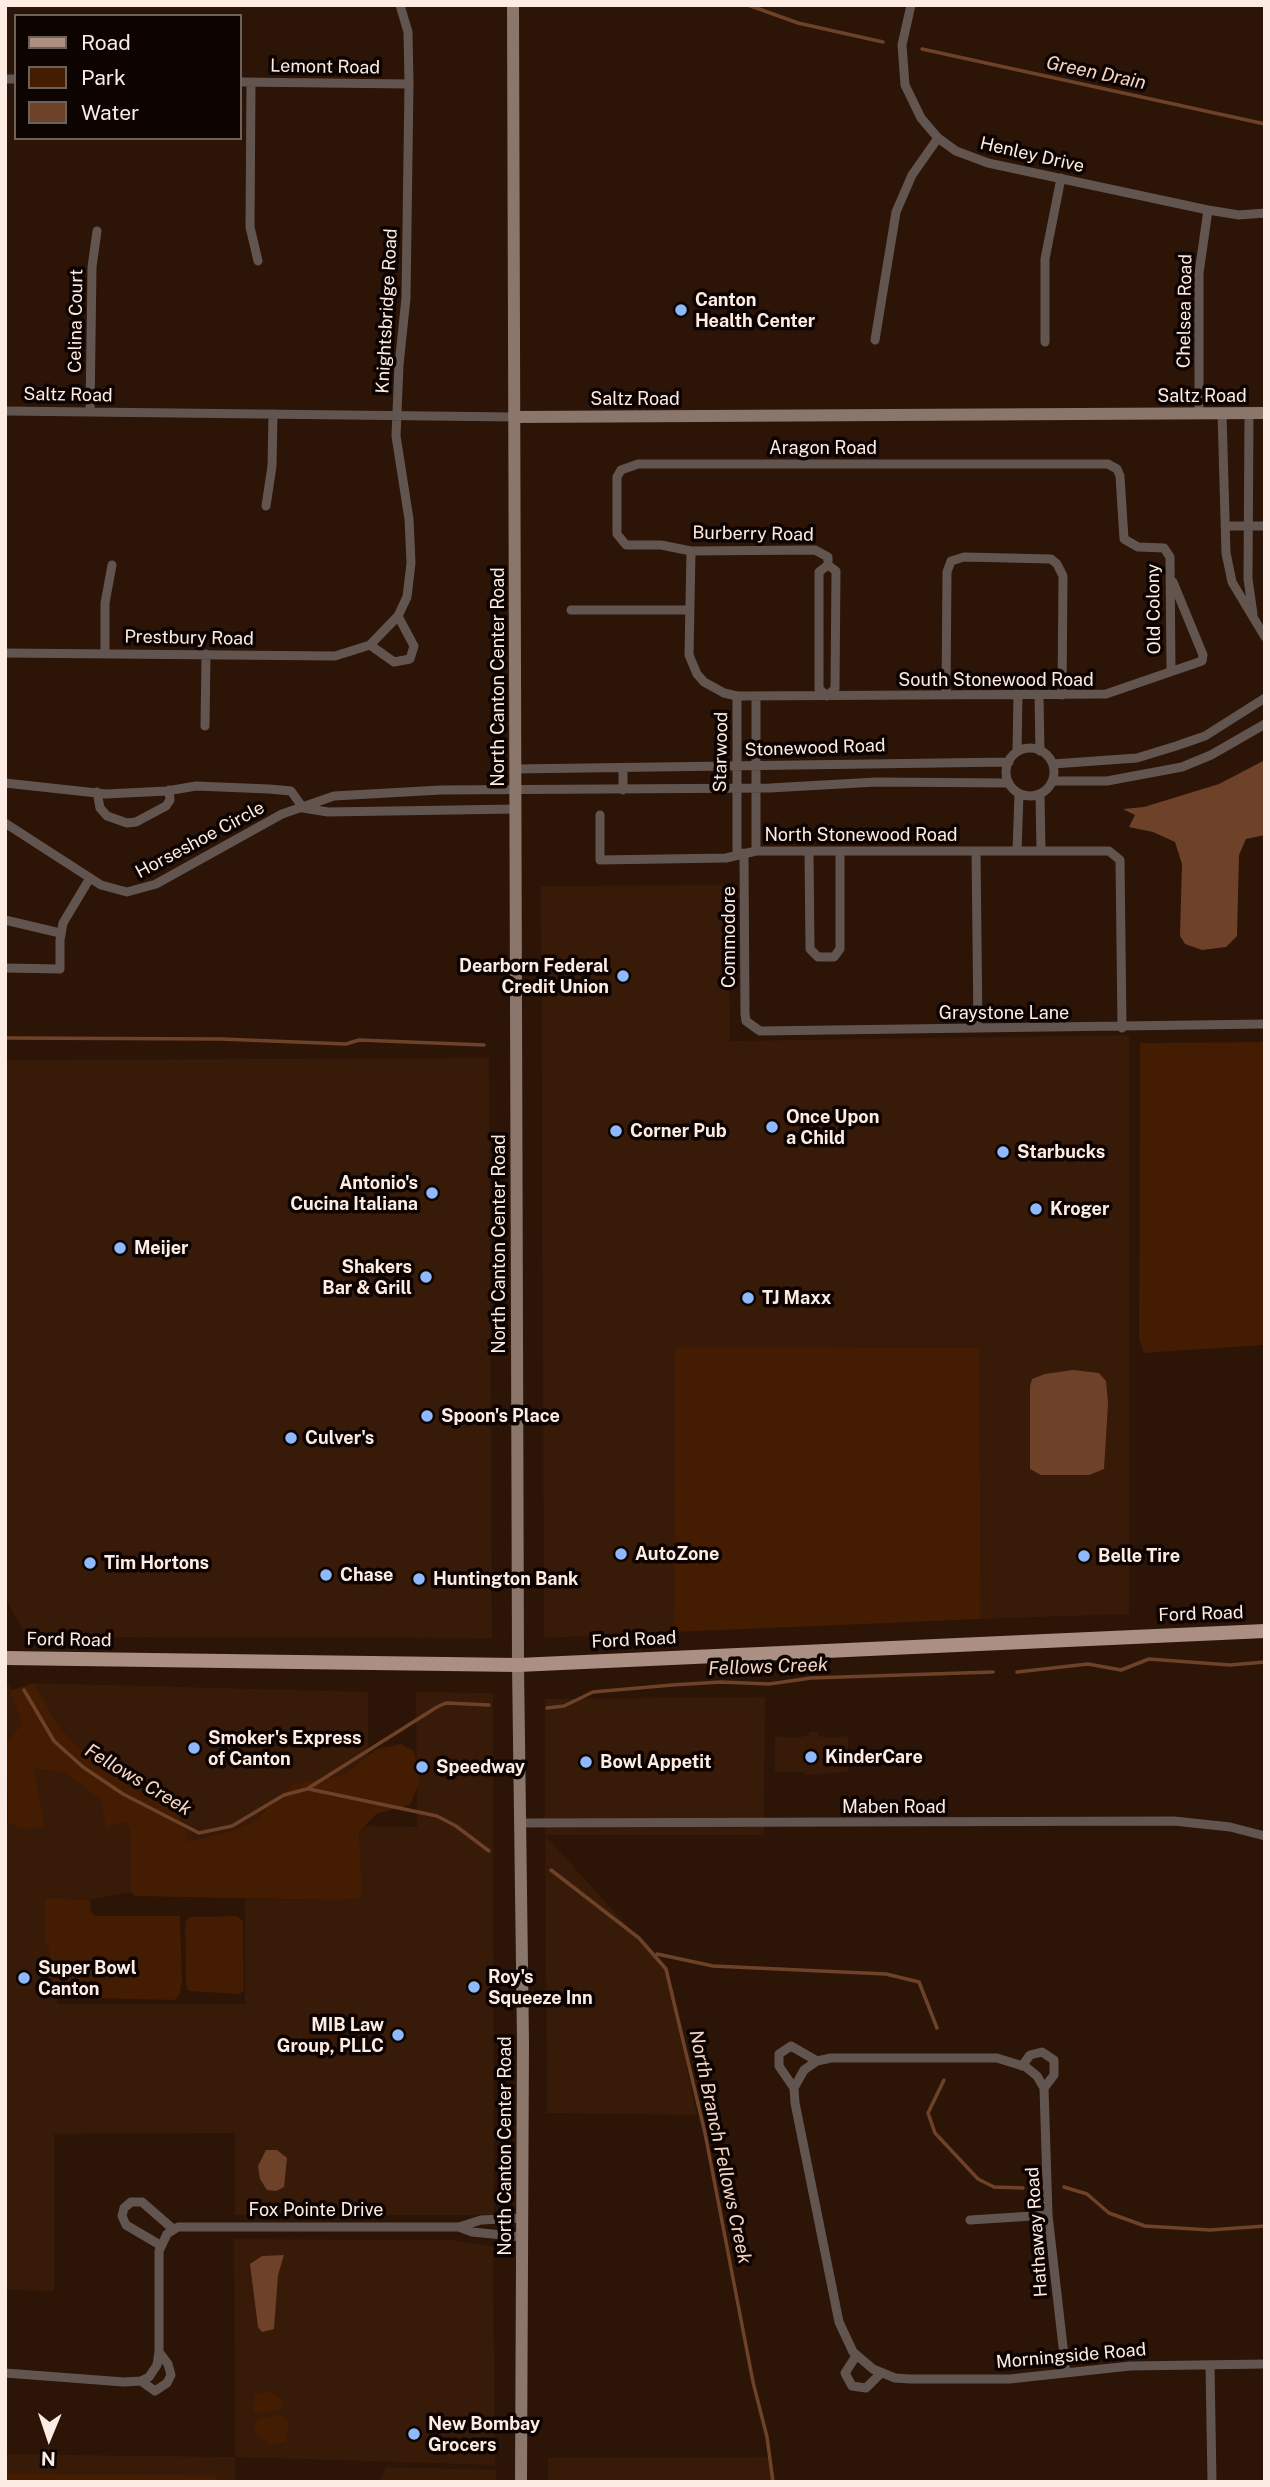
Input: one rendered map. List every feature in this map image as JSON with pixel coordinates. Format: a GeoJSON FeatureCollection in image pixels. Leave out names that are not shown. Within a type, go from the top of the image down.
{"type":"FeatureCollection","features":[{"type":"Feature","properties":{"kind":"main road","name":"North Canton Center Road"},"geometry":{"type":"LineString","coordinates":[[513,5],[518,1665],[522,1823],[521,2482]]}},
{"type":"Feature","properties":{"kind":"main road","name":"Saltz Road"},"geometry":{"type":"LineString","coordinates":[[514,417],[1265,413]]}},
{"type":"Feature","properties":{"kind":"main road","name":"Ford Road"},"geometry":{"type":"LineString","coordinates":[[5,1658],[518,1665],[1265,1631]]}},
{"type":"Feature","properties":{"kind":"street","name":"Knightsbridge Road"},"geometry":{"type":"LineString","coordinates":[[398,616],[407,597],[411,563],[409,519],[397,453],[399,365],[406,298],[409,84],[408,32],[400,5]]}},
{"type":"Feature","properties":{"kind":"street","name":"Henley Drive"},"geometry":{"type":"LineString","coordinates":[[911,5],[902,45],[905,85],[921,118],[938,138],[956,151],[977,160],[1208,209],[1238,215],[1265,213]]}},
{"type":"Feature","properties":{"kind":"street","name":"Lemont Road"},"geometry":{"type":"LineString","coordinates":[[242,82],[409,84]]}},
{"type":"Feature","properties":{"kind":"street"},"geometry":{"type":"LineString","coordinates":[[251,82],[250,227],[258,261]]}},
{"type":"Feature","properties":{"kind":"street"},"geometry":{"type":"LineString","coordinates":[[874,340],[896,212],[912,175],[938,138]]}},
{"type":"Feature","properties":{"kind":"street"},"geometry":{"type":"LineString","coordinates":[[1045,342],[1045,259],[1061,178]]}},
{"type":"Feature","properties":{"kind":"street","name":"Chelsea Road"},"geometry":{"type":"LineString","coordinates":[[1199,413],[1199,273],[1208,209]]}},
{"type":"Feature","properties":{"kind":"street","name":"Celina Court"},"geometry":{"type":"LineString","coordinates":[[90,412],[92,267],[97,231]]}},
{"type":"Feature","properties":{"kind":"street","name":"Saltz Road"},"geometry":{"type":"LineString","coordinates":[[5,411],[514,417]]}},
{"type":"Feature","properties":{"kind":"street"},"geometry":{"type":"LineString","coordinates":[[1222,413],[1226,553],[1232,582],[1265,637]]}},
{"type":"Feature","properties":{"kind":"street"},"geometry":{"type":"LineString","coordinates":[[1249,413],[1248,579],[1253,619]]}},
{"type":"Feature","properties":{"kind":"street"},"geometry":{"type":"LineString","coordinates":[[266,506],[272,466],[273,414]]}},
{"type":"Feature","properties":{"kind":"street","name":"Aragon Road"},"geometry":{"type":"LineString","coordinates":[[634,545],[621,542],[617,534],[617,477],[629,466],[1103,463],[1114,467],[1120,476],[1124,539]]}},
{"type":"Feature","properties":{"kind":"street"},"geometry":{"type":"LineString","coordinates":[[1225,526],[1265,526]]}},
{"type":"Feature","properties":{"kind":"street","name":"Old Colony"},"geometry":{"type":"LineString","coordinates":[[1124,539],[1138,547],[1168,551],[1171,577],[1171,671]]}},
{"type":"Feature","properties":{"kind":"street","name":"Burberry Road"},"geometry":{"type":"LineString","coordinates":[[634,545],[661,545],[691,551],[815,550],[828,561]]}},
{"type":"Feature","properties":{"kind":"street","name":"Starwood"},"geometry":{"type":"LineString","coordinates":[[691,551],[689,655],[696,674],[712,688],[737,696],[736,788],[741,853]]}},
{"type":"Feature","properties":{"kind":"street"},"geometry":{"type":"LineString","coordinates":[[946,695],[947,572],[951,561],[964,557],[1051,559],[1063,576],[1062,695]]}},
{"type":"Feature","properties":{"kind":"street"},"geometry":{"type":"LineString","coordinates":[[828,561],[836,571],[835,689],[827,696],[819,689],[819,572],[828,561]]}},
{"type":"Feature","properties":{"kind":"street"},"geometry":{"type":"LineString","coordinates":[[105,653],[105,603],[112,565]]}},
{"type":"Feature","properties":{"kind":"street","name":"South Stonewood Road"},"geometry":{"type":"LineString","coordinates":[[737,696],[1106,695],[1202,661],[1203,655],[1171,577]]}},
{"type":"Feature","properties":{"kind":"street"},"geometry":{"type":"LineString","coordinates":[[571,610],[689,610]]}},
{"type":"Feature","properties":{"kind":"street"},"geometry":{"type":"LineString","coordinates":[[370,645],[394,662],[410,659],[414,646],[398,616]]}},
{"type":"Feature","properties":{"kind":"street","name":"Prestbury Road"},"geometry":{"type":"LineString","coordinates":[[5,653],[335,656],[370,645],[398,616]]}},
{"type":"Feature","properties":{"kind":"street"},"geometry":{"type":"LineString","coordinates":[[205,726],[206,654]]}},
{"type":"Feature","properties":{"kind":"street"},"geometry":{"type":"LineString","coordinates":[[1017,752],[1018,695]]}},
{"type":"Feature","properties":{"kind":"street","name":"Starwood"},"geometry":{"type":"LineString","coordinates":[[756,696],[756,851]]}},
{"type":"Feature","properties":{"kind":"street"},"geometry":{"type":"LineString","coordinates":[[1039,696],[1040,751]]}},
{"type":"Feature","properties":{"kind":"street"},"geometry":{"type":"LineString","coordinates":[[1053,764],[1137,758],[1176,746],[1205,736],[1265,698]]}},
{"type":"Feature","properties":{"kind":"street"},"geometry":{"type":"LineString","coordinates":[[1053,782],[1053,764],[1040,751],[1029,748],[1017,752],[1009,762],[1009,783],[1019,794],[1030,796],[1040,794],[1053,782],[1107,781],[1182,767],[1265,724]]}},
{"type":"Feature","properties":{"kind":"street","name":"Stonewood Road"},"geometry":{"type":"LineString","coordinates":[[515,769],[756,767],[882,761],[1009,762]]}},
{"type":"Feature","properties":{"kind":"street"},"geometry":{"type":"LineString","coordinates":[[623,769],[624,790]]}},
{"type":"Feature","properties":{"kind":"street","name":"Stonewood Road"},"geometry":{"type":"LineString","coordinates":[[516,790],[756,788],[876,782],[1009,783]]}},
{"type":"Feature","properties":{"kind":"street","name":"Horseshoe Circle"},"geometry":{"type":"LineString","coordinates":[[5,783],[97,792],[169,790],[211,785],[291,791],[303,808],[328,813],[516,809]]}},
{"type":"Feature","properties":{"kind":"street"},"geometry":{"type":"LineString","coordinates":[[463,789],[464,809]]}},
{"type":"Feature","properties":{"kind":"street","name":"Horseshoe Circle"},"geometry":{"type":"LineString","coordinates":[[5,823],[114,891],[140,891],[267,821],[334,796],[463,789],[516,790]]}},
{"type":"Feature","properties":{"kind":"street"},"geometry":{"type":"LineString","coordinates":[[97,792],[100,808],[107,816],[127,823],[136,822],[166,806],[170,800],[169,790]]}},
{"type":"Feature","properties":{"kind":"street"},"geometry":{"type":"LineString","coordinates":[[371,793],[372,811]]}},
{"type":"Feature","properties":{"kind":"street"},"geometry":{"type":"LineString","coordinates":[[1017,851],[1019,794]]}},
{"type":"Feature","properties":{"kind":"street"},"geometry":{"type":"LineString","coordinates":[[1040,794],[1041,851]]}},
{"type":"Feature","properties":{"kind":"street","name":"North Stonewood Road"},"geometry":{"type":"LineString","coordinates":[[600,815],[600,860],[726,858],[756,851],[1109,850],[1120,860],[1122,1028]]}},
{"type":"Feature","properties":{"kind":"street"},"geometry":{"type":"LineString","coordinates":[[809,851],[810,949],[818,957],[834,957],[840,949],[841,851]]}},
{"type":"Feature","properties":{"kind":"street"},"geometry":{"type":"LineString","coordinates":[[976,851],[978,1028]]}},
{"type":"Feature","properties":{"kind":"street","name":"Commodore"},"geometry":{"type":"LineString","coordinates":[[741,853],[746,1021]]}},
{"type":"Feature","properties":{"kind":"street"},"geometry":{"type":"LineString","coordinates":[[5,968],[60,969],[60,933],[69,910],[90,878]]}},
{"type":"Feature","properties":{"kind":"street"},"geometry":{"type":"LineString","coordinates":[[5,920],[60,933]]}},
{"type":"Feature","properties":{"kind":"street","name":"Graystone Lane"},"geometry":{"type":"LineString","coordinates":[[746,1021],[760,1031],[1265,1024]]}},
{"type":"Feature","properties":{"kind":"street","name":"Maben Road"},"geometry":{"type":"LineString","coordinates":[[522,1823],[1174,1821],[1230,1827],[1265,1836]]}},
{"type":"Feature","properties":{"kind":"street"},"geometry":{"type":"LineString","coordinates":[[881,2373],[866,2388],[852,2386],[845,2373],[856,2357],[839,2322],[794,2088],[779,2066],[779,2053],[791,2046],[817,2061],[997,2058],[1022,2066],[1037,2076],[1044,2088]]}},
{"type":"Feature","properties":{"kind":"street","name":"Hathaway Road"},"geometry":{"type":"LineString","coordinates":[[1022,2066],[1030,2055],[1042,2052],[1054,2060],[1054,2074],[1044,2088],[1048,2215],[1066,2373]]}},
{"type":"Feature","properties":{"kind":"street"},"geometry":{"type":"LineString","coordinates":[[794,2088],[804,2070],[817,2061]]}},
{"type":"Feature","properties":{"kind":"street"},"geometry":{"type":"LineString","coordinates":[[141,2381],[153,2371],[159,2352],[160,2245],[173,2229],[142,2202],[131,2202],[124,2208],[122,2216],[126,2225],[160,2245]]}},
{"type":"Feature","properties":{"kind":"street"},"geometry":{"type":"LineString","coordinates":[[970,2220],[1048,2215]]}},
{"type":"Feature","properties":{"kind":"street"},"geometry":{"type":"LineString","coordinates":[[459,2227],[481,2220],[523,2218]]}},
{"type":"Feature","properties":{"kind":"street","name":"Fox Pointe Drive"},"geometry":{"type":"LineString","coordinates":[[173,2229],[186,2225],[459,2227]]}},
{"type":"Feature","properties":{"kind":"street"},"geometry":{"type":"LineString","coordinates":[[459,2227],[472,2232],[523,2237]]}},
{"type":"Feature","properties":{"kind":"street"},"geometry":{"type":"LineString","coordinates":[[5,2373],[141,2381],[155,2391],[167,2383],[171,2375],[168,2364],[159,2352]]}},
{"type":"Feature","properties":{"kind":"street","name":"Morningside Road"},"geometry":{"type":"LineString","coordinates":[[856,2357],[881,2373],[895,2378],[935,2379],[1010,2379],[1130,2366],[1265,2364]]}},
{"type":"Feature","properties":{"kind":"street"},"geometry":{"type":"LineString","coordinates":[[1210,2365],[1212,2482]]}},
{"type":"Feature","properties":{"kind":"shaded area"},"geometry":{"type":"Polygon","coordinates":[[[728,885],[730,1041],[1129,1035],[1129,1614],[981,1619],[979,1348],[675,1348],[674,1632],[544,1638],[541,886],[728,885]]]}},
{"type":"Feature","properties":{"kind":"shaded area"},"geometry":{"type":"Polygon","coordinates":[[[489,1058],[492,1638],[27,1637],[5,1598],[5,1060],[489,1058]]]}},
{"type":"Feature","properties":{"kind":"shaded area"},"geometry":{"type":"Polygon","coordinates":[[[34,1683],[368,1692],[368,1756],[343,1775],[293,1784],[253,1822],[232,1831],[189,1841],[178,1811],[140,1793],[78,1747],[58,1725],[34,1683]]]}},
{"type":"Feature","properties":{"kind":"shaded area"},"geometry":{"type":"Polygon","coordinates":[[[5,1685],[10,1685],[22,1723],[7,1742],[8,1777],[5,1789],[5,1685]]]}},
{"type":"Feature","properties":{"kind":"shaded area"},"geometry":{"type":"Polygon","coordinates":[[[416,1692],[493,1693],[494,2215],[235,2215],[235,2133],[54,2134],[54,2291],[5,2290],[5,1815],[8,1823],[45,1826],[34,1768],[65,1773],[100,1799],[106,1827],[126,1821],[131,1834],[131,1892],[90,1900],[56,1899],[57,2004],[245,2004],[245,1899],[333,1900],[359,1833],[367,1826],[417,1827],[416,1692]]]}},
{"type":"Feature","properties":{"kind":"shaded area"},"geometry":{"type":"Polygon","coordinates":[[[765,1697],[764,1835],[545,1835],[545,1699],[765,1697]]]}},
{"type":"Feature","properties":{"kind":"shaded area","name":"KinderCare"},"geometry":{"type":"Polygon","coordinates":[[[809,1732],[818,1732],[819,1736],[829,1738],[848,1736],[848,1772],[805,1775],[805,1772],[775,1772],[775,1736],[798,1738],[809,1735],[809,1732]]]}},
{"type":"Feature","properties":{"kind":"shaded area"},"geometry":{"type":"Polygon","coordinates":[[[545,1835],[666,1969],[697,2115],[547,2113],[545,1835]]]}},
{"type":"Feature","properties":{"kind":"shaded area"},"geometry":{"type":"Polygon","coordinates":[[[234,2239],[451,2240],[493,2246],[495,2465],[235,2457],[234,2239]]]}},
{"type":"Feature","properties":{"kind":"shaded area"},"geometry":{"type":"Polygon","coordinates":[[[5,2454],[235,2457],[235,2482],[5,2482],[5,2454]]]}},
{"type":"Feature","properties":{"kind":"shaded area"},"geometry":{"type":"Polygon","coordinates":[[[770,2457],[776,2482],[548,2482],[548,2458],[770,2457]]]}},
{"type":"Feature","properties":{"kind":"shaded area"},"geometry":{"type":"Polygon","coordinates":[[[386,2467],[496,2470],[496,2482],[378,2482],[386,2467]]]}},
{"type":"Feature","properties":{"kind":"green space"},"geometry":{"type":"Polygon","coordinates":[[[1265,1042],[1265,1345],[1144,1353],[1139,1339],[1140,1043],[1265,1042]]]}},
{"type":"Feature","properties":{"kind":"green space"},"geometry":{"type":"Polygon","coordinates":[[[675,1347],[979,1348],[981,1619],[674,1632],[675,1347]]]}},
{"type":"Feature","properties":{"kind":"green space"},"geometry":{"type":"Polygon","coordinates":[[[34,1683],[58,1725],[78,1747],[140,1793],[178,1811],[189,1841],[232,1831],[253,1822],[293,1784],[343,1775],[377,1749],[401,1744],[414,1751],[420,1781],[410,1805],[376,1814],[359,1833],[362,1898],[333,1900],[135,1896],[131,1892],[131,1834],[126,1822],[106,1828],[100,1799],[65,1773],[34,1768],[45,1826],[25,1830],[8,1823],[7,1742],[22,1723],[10,1691],[34,1683]]]}},
{"type":"Feature","properties":{"kind":"green space"},"geometry":{"type":"Polygon","coordinates":[[[45,1898],[90,1900],[91,1912],[95,1916],[180,1916],[182,1981],[180,1993],[175,2000],[54,1997],[49,1948],[45,1941],[45,1898]]]}},
{"type":"Feature","properties":{"kind":"green space"},"geometry":{"type":"Polygon","coordinates":[[[237,1916],[243,1921],[244,1990],[240,1994],[189,1991],[186,1985],[185,1922],[190,1917],[237,1916]]]}},
{"type":"Feature","properties":{"kind":"green space"},"geometry":{"type":"Polygon","coordinates":[[[268,2391],[281,2398],[283,2409],[256,2414],[253,2410],[255,2394],[268,2391]]]}},
{"type":"Feature","properties":{"kind":"green space"},"geometry":{"type":"Polygon","coordinates":[[[283,2415],[289,2422],[286,2442],[272,2444],[256,2436],[254,2427],[258,2419],[283,2415]]]}},
{"type":"Feature","properties":{"kind":"green space"},"geometry":{"type":"Polygon","coordinates":[[[5,2474],[216,2475],[216,2482],[5,2482],[5,2474]]]}},
{"type":"Feature","properties":{"kind":"water"},"geometry":{"type":"Polygon","coordinates":[[[1265,760],[1265,835],[1246,839],[1239,855],[1237,936],[1226,947],[1202,950],[1185,944],[1180,936],[1182,864],[1175,842],[1153,832],[1129,827],[1135,815],[1123,809],[1144,807],[1219,784],[1265,760]]]}},
{"type":"Feature","properties":{"kind":"water"},"geometry":{"type":"Polygon","coordinates":[[[1073,1370],[1099,1373],[1106,1381],[1108,1403],[1104,1469],[1089,1475],[1041,1475],[1030,1469],[1032,1379],[1073,1370]]]}},
{"type":"Feature","properties":{"kind":"water"},"geometry":{"type":"Polygon","coordinates":[[[266,2150],[277,2150],[287,2158],[284,2187],[276,2191],[267,2190],[260,2179],[258,2166],[266,2150]]]}},
{"type":"Feature","properties":{"kind":"water"},"geometry":{"type":"Polygon","coordinates":[[[284,2255],[278,2275],[274,2329],[262,2332],[258,2327],[250,2264],[262,2256],[284,2255]]]}},
{"type":"Feature","properties":{"kind":"waterway","name":"Green Drain"},"geometry":{"type":"LineString","coordinates":[[748,5],[798,23],[883,42]]}},
{"type":"Feature","properties":{"kind":"waterway","name":"Green Drain"},"geometry":{"type":"LineString","coordinates":[[922,49],[1265,124]]}},
{"type":"Feature","properties":{"kind":"waterway"},"geometry":{"type":"LineString","coordinates":[[5,1038],[221,1039],[346,1044],[359,1040],[484,1045]]}},
{"type":"Feature","properties":{"kind":"waterway","name":"Fellows Creek"},"geometry":{"type":"LineString","coordinates":[[1017,1672],[1088,1664],[1121,1670],[1149,1659],[1230,1665],[1265,1662]]}},
{"type":"Feature","properties":{"kind":"waterway","name":"Fellows Creek"},"geometry":{"type":"LineString","coordinates":[[547,1708],[564,1706],[593,1692],[672,1685],[721,1682],[769,1684],[811,1678],[993,1672]]}},
{"type":"Feature","properties":{"kind":"waterway","name":"Fellows Creek"},"geometry":{"type":"LineString","coordinates":[[24,1690],[54,1741],[83,1767],[123,1794],[199,1833],[232,1826],[284,1795],[307,1789],[446,1703],[489,1705]]}},
{"type":"Feature","properties":{"kind":"waterway","name":"North Branch Fellows Creek"},"geometry":{"type":"LineString","coordinates":[[309,1789],[437,1816],[456,1826],[489,1851]]}},
{"type":"Feature","properties":{"kind":"waterway","name":"North Branch Fellows Creek"},"geometry":{"type":"LineString","coordinates":[[551,1870],[639,1938],[666,1969],[705,2133],[753,2382],[767,2437],[773,2482]]}},
{"type":"Feature","properties":{"kind":"waterway"},"geometry":{"type":"LineString","coordinates":[[657,1954],[713,1966],[886,1974],[919,1982],[937,2028]]}},
{"type":"Feature","properties":{"kind":"waterway"},"geometry":{"type":"LineString","coordinates":[[944,2080],[928,2113],[935,2133],[978,2179],[994,2187],[1023,2188]]}},
{"type":"Feature","properties":{"kind":"waterway"},"geometry":{"type":"LineString","coordinates":[[1064,2187],[1087,2194],[1109,2213],[1145,2226],[1210,2230],[1265,2226]]}},
{"type":"Feature","properties":{"kind":"place","name":"Canton Health Center"},"geometry":{"type":"Point","coordinates":[681,310]}},
{"type":"Feature","properties":{"kind":"place","name":"Dearborn Federal Credit Union"},"geometry":{"type":"Point","coordinates":[623,976]}},
{"type":"Feature","properties":{"kind":"place","name":"Once Upon a Child"},"geometry":{"type":"Point","coordinates":[772,1127]}},
{"type":"Feature","properties":{"kind":"place","name":"Corner Pub"},"geometry":{"type":"Point","coordinates":[616,1131]}},
{"type":"Feature","properties":{"kind":"place","name":"Starbucks"},"geometry":{"type":"Point","coordinates":[1003,1152]}},
{"type":"Feature","properties":{"kind":"place","name":"Antonio's Cucina Italiana"},"geometry":{"type":"Point","coordinates":[432,1193]}},
{"type":"Feature","properties":{"kind":"place","name":"Kroger"},"geometry":{"type":"Point","coordinates":[1036,1209]}},
{"type":"Feature","properties":{"kind":"place","name":"Meijer"},"geometry":{"type":"Point","coordinates":[120,1248]}},
{"type":"Feature","properties":{"kind":"place","name":"Shakers Bar & Grill"},"geometry":{"type":"Point","coordinates":[426,1277]}},
{"type":"Feature","properties":{"kind":"place","name":"TJ Maxx"},"geometry":{"type":"Point","coordinates":[748,1298]}},
{"type":"Feature","properties":{"kind":"place","name":"Spoon's Place"},"geometry":{"type":"Point","coordinates":[427,1416]}},
{"type":"Feature","properties":{"kind":"place","name":"Culver's"},"geometry":{"type":"Point","coordinates":[291,1438]}},
{"type":"Feature","properties":{"kind":"place","name":"AutoZone"},"geometry":{"type":"Point","coordinates":[621,1554]}},
{"type":"Feature","properties":{"kind":"place","name":"Belle Tire"},"geometry":{"type":"Point","coordinates":[1084,1556]}},
{"type":"Feature","properties":{"kind":"place","name":"Tim Hortons"},"geometry":{"type":"Point","coordinates":[90,1563]}},
{"type":"Feature","properties":{"kind":"place","name":"Chase"},"geometry":{"type":"Point","coordinates":[326,1575]}},
{"type":"Feature","properties":{"kind":"place","name":"Huntington Bank"},"geometry":{"type":"Point","coordinates":[419,1579]}},
{"type":"Feature","properties":{"kind":"place","name":"Smoker's Express of Canton"},"geometry":{"type":"Point","coordinates":[194,1748]}},
{"type":"Feature","properties":{"kind":"place","name":"KinderCare"},"geometry":{"type":"Point","coordinates":[811,1757]}},
{"type":"Feature","properties":{"kind":"place","name":"Bowl Appetit"},"geometry":{"type":"Point","coordinates":[586,1762]}},
{"type":"Feature","properties":{"kind":"place","name":"Speedway"},"geometry":{"type":"Point","coordinates":[422,1767]}},
{"type":"Feature","properties":{"kind":"place","name":"Super Bowl Canton"},"geometry":{"type":"Point","coordinates":[24,1978]}},
{"type":"Feature","properties":{"kind":"place","name":"Roy's Squeeze Inn"},"geometry":{"type":"Point","coordinates":[474,1987]}},
{"type":"Feature","properties":{"kind":"place","name":"MIB Law Group, PLLC"},"geometry":{"type":"Point","coordinates":[398,2035]}},
{"type":"Feature","properties":{"kind":"place","name":"New Bombay Grocers"},"geometry":{"type":"Point","coordinates":[414,2434]}}]}
